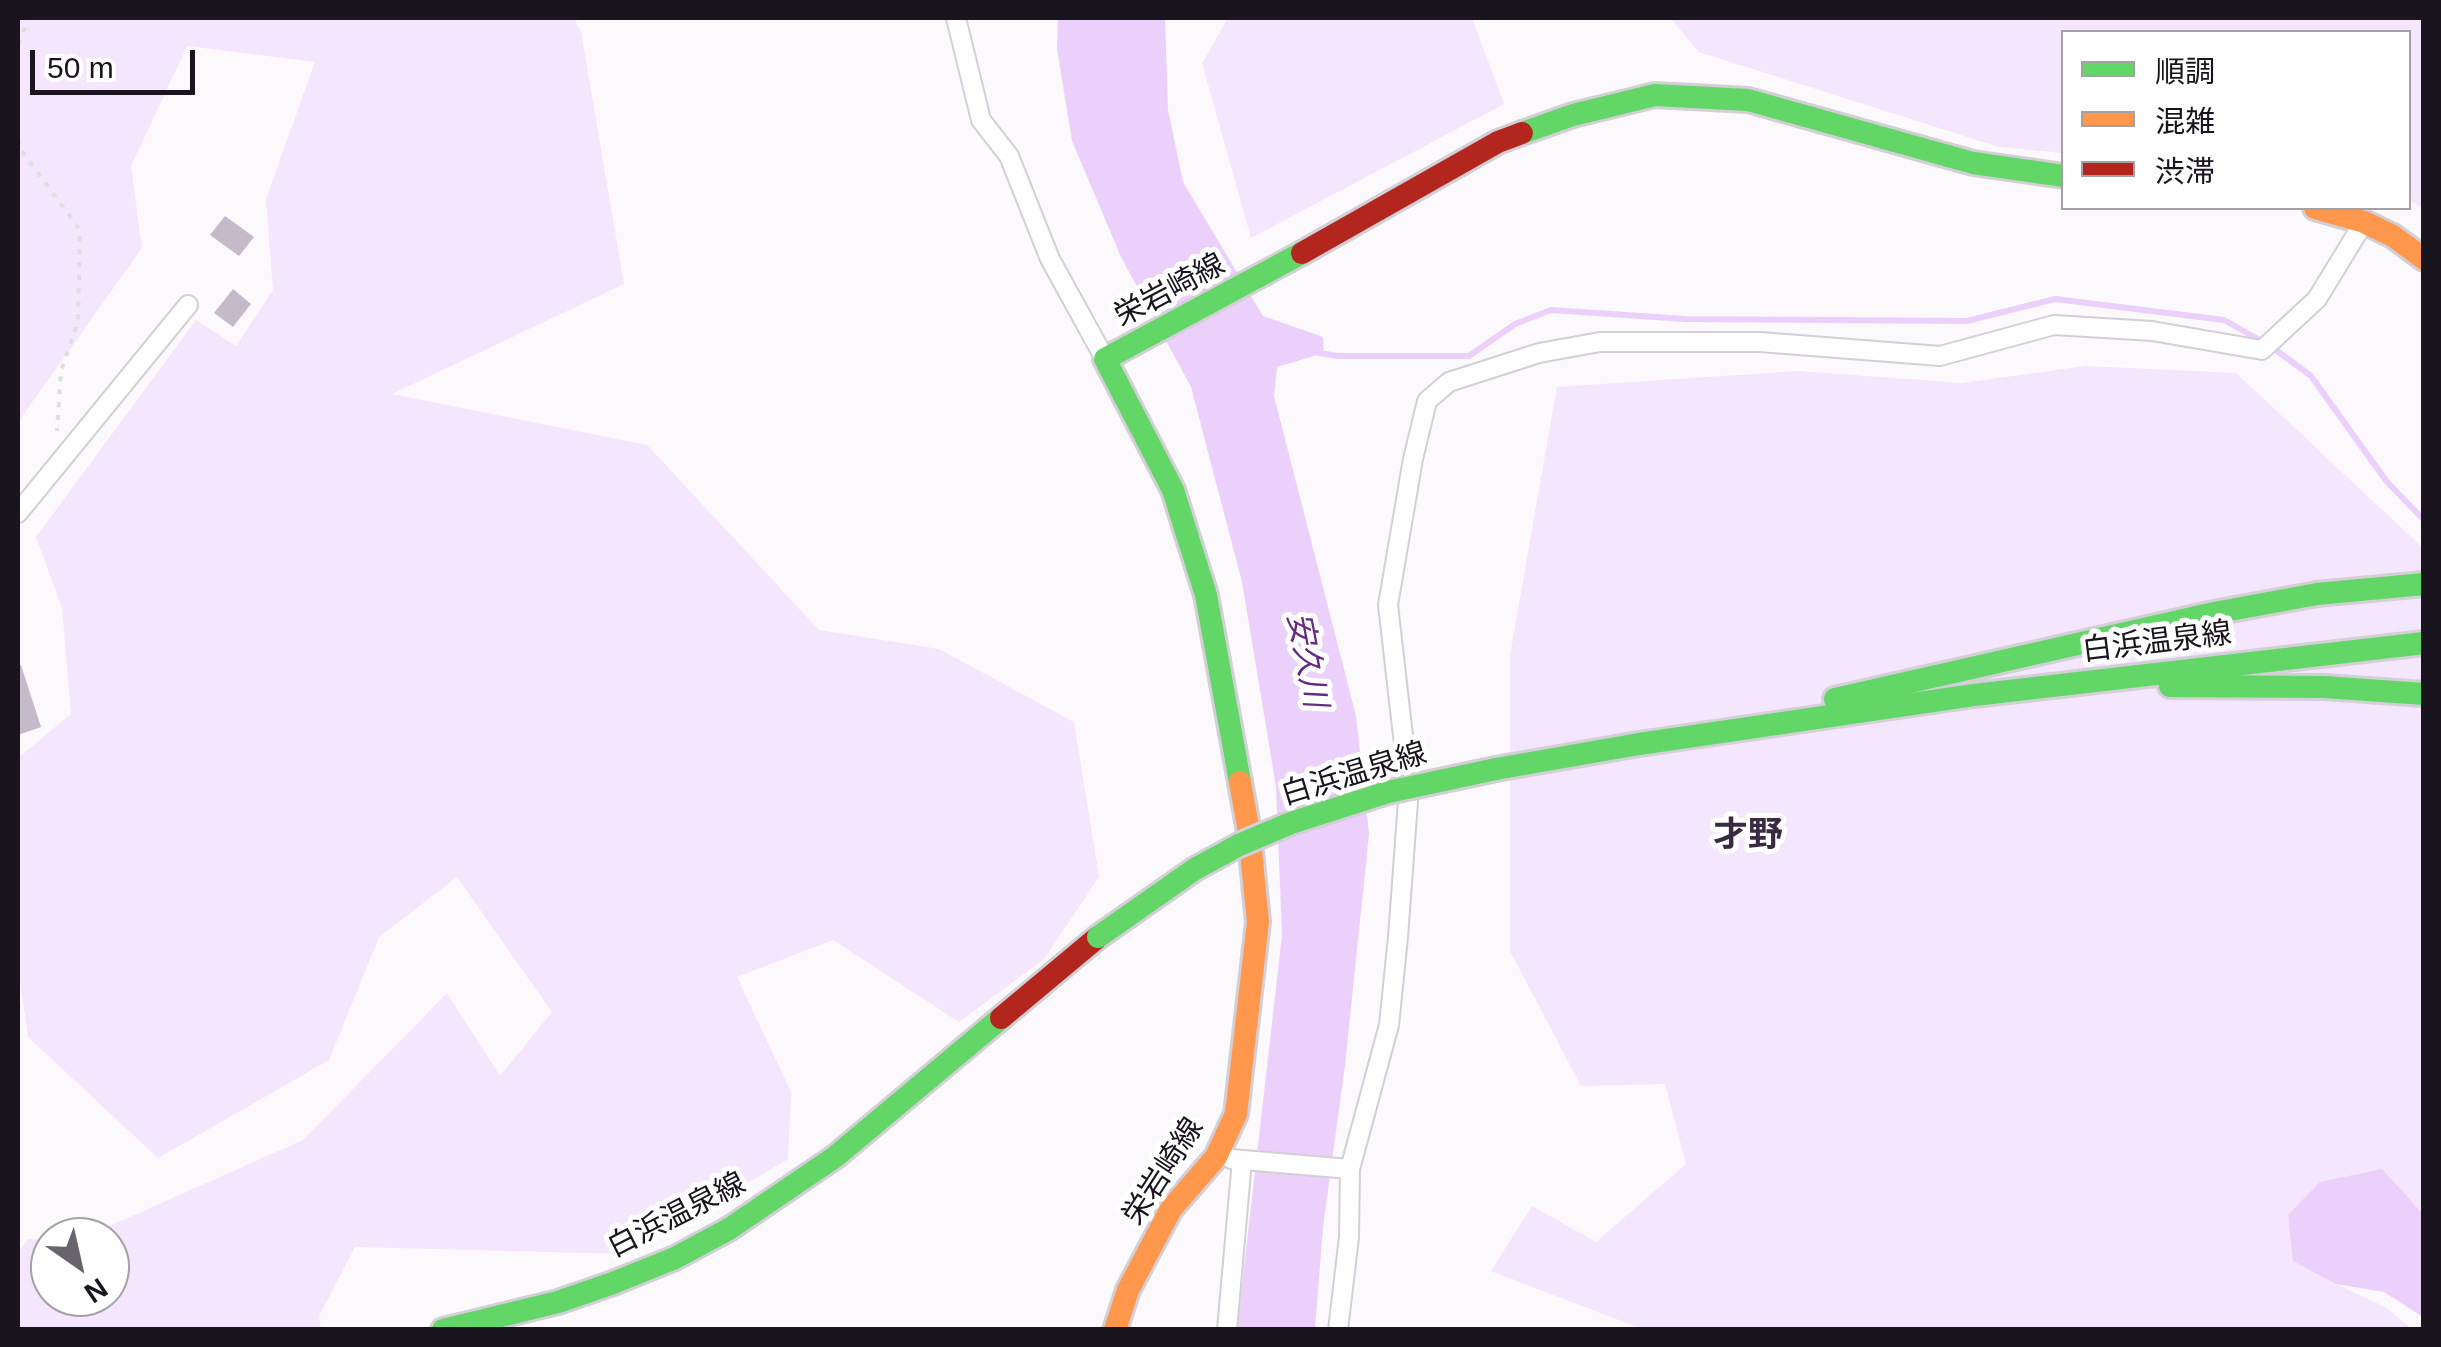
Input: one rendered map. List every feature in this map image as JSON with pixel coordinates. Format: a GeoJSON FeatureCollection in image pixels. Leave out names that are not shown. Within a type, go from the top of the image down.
{"type":"FeatureCollection","features":[{"type":"Feature","properties":{"kind":"main road","name":"栄岩崎線"},"geometry":{"type":"LineString","coordinates":[[1115,1330],[1128,1290],[1172,1209],[1216,1157],[1236,1114],[1258,922],[1249,832],[1206,595],[1173,490],[1105,359],[1498,142],[1573,115],[1654,95],[1748,100],[1973,163],[2061,176]]}},
{"type":"Feature","properties":{"kind":"main road"},"geometry":{"type":"LineString","coordinates":[[2322,210],[2364,222],[2393,236],[2424,259]]}},
{"type":"Feature","properties":{"kind":"main road"},"geometry":{"type":"LineString","coordinates":[[1639,744],[2214,612],[2317,594],[2424,584]]}},
{"type":"Feature","properties":{"kind":"main road","name":"白浜温泉線"},"geometry":{"type":"LineString","coordinates":[[442,1330],[558,1302],[675,1258],[729,1229],[835,1157],[1098,937],[1195,869],[1273,830],[1388,792],[1639,744],[2134,675],[2424,643]]}},
{"type":"Feature","properties":{"kind":"main road"},"geometry":{"type":"LineString","coordinates":[[1815,718],[2157,686],[2324,687],[2424,694]]}},
{"type":"Feature","properties":{"kind":"street"},"geometry":{"type":"LineString","coordinates":[[956,18],[981,120],[1009,156],[1050,259],[1105,359]]}},
{"type":"Feature","properties":{"kind":"street"},"geometry":{"type":"LineString","coordinates":[[1338,1330],[1349,1237],[1345,1169],[1389,1026],[1409,788],[1388,605],[1413,458],[1428,401],[1449,382],[1539,353],[1600,342],[1760,342],[1940,356],[2054,325],[2152,332],[2262,350],[2317,299],[2364,222]]}},
{"type":"Feature","properties":{"kind":"street"},"geometry":{"type":"LineString","coordinates":[[18,513],[188,305]]}},
{"type":"Feature","properties":{"kind":"street"},"geometry":{"type":"LineString","coordinates":[[1216,1157],[1345,1169]]}},
{"type":"Feature","properties":{"kind":"street"},"geometry":{"type":"LineString","coordinates":[[1227,1330],[1242,1160]]}},
{"type":"Feature","properties":{"kind":"path"},"geometry":{"type":"LineString","coordinates":[[18,44],[29,18]]}},
{"type":"Feature","properties":{"kind":"path"},"geometry":{"type":"LineString","coordinates":[[18,138],[20,150],[80,230],[78,322],[61,370],[54,472]]}},
{"type":"Feature","properties":{"kind":"shaded area"},"geometry":{"type":"Polygon","coordinates":[[[18,18],[574,18],[581,32],[624,284],[392,394],[647,445],[819,630],[939,649],[1074,722],[1099,877],[1044,959],[959,1022],[833,940],[737,977],[791,1092],[788,1159],[628,1254],[355,1247],[319,1316],[321,1329],[18,1329],[18,1253],[28,1239],[30,1317],[130,1317],[130,1217],[303,1140],[447,993],[500,1076],[552,1012],[457,877],[379,937],[329,1060],[158,1158],[28,1037],[18,967],[18,758],[71,714],[62,608],[36,537],[196,320],[236,346],[273,290],[266,199],[315,62],[187,46],[131,166],[142,248],[18,422],[18,18]]]}},
{"type":"Feature","properties":{"kind":"shaded area"},"geometry":{"type":"Polygon","coordinates":[[[1228,18],[1472,18],[1504,104],[1251,238],[1202,63],[1228,18]]]}},
{"type":"Feature","properties":{"kind":"shaded area"},"geometry":{"type":"Polygon","coordinates":[[[1670,18],[2423,18],[2423,208],[2411,201],[2411,30],[2061,30],[2061,153],[1999,147],[1699,52],[1670,18]]]}},
{"type":"Feature","properties":{"kind":"shaded area"},"geometry":{"type":"Polygon","coordinates":[[[2086,366],[2236,373],[2423,548],[2423,1214],[2381,1169],[2336,1284],[2387,1308],[2412,1329],[1642,1329],[1491,1271],[1532,1206],[1596,1242],[1686,1164],[1665,1084],[1581,1086],[1510,951],[1510,655],[1557,387],[1799,371],[1962,383],[2086,366]]]}},
{"type":"Feature","properties":{"kind":"water","name":"安久川"},"geometry":{"type":"Polygon","coordinates":[[[1058,18],[1165,18],[1168,110],[1183,182],[1263,316],[1323,337],[1324,353],[1277,367],[1274,396],[1356,716],[1369,834],[1345,1065],[1323,1227],[1315,1329],[1237,1329],[1282,935],[1276,787],[1242,582],[1191,387],[1121,257],[1072,141],[1057,49],[1058,18]]]}},
{"type":"Feature","properties":{"kind":"water"},"geometry":{"type":"Polygon","coordinates":[[[2382,1169],[2423,1214],[2423,1317],[2384,1292],[2336,1284],[2293,1261],[2288,1215],[2320,1182],[2382,1169]]]}},
{"type":"Feature","properties":{"kind":"building"},"geometry":{"type":"Polygon","coordinates":[[[225,216],[254,237],[239,256],[210,235],[225,216]]]}},
{"type":"Feature","properties":{"kind":"building"},"geometry":{"type":"Polygon","coordinates":[[[233,289],[251,304],[233,327],[214,313],[233,289]]]}},
{"type":"Feature","properties":{"kind":"building"},"geometry":{"type":"Polygon","coordinates":[[[21,665],[41,727],[18,735],[18,666],[21,665]]]}},
{"type":"Feature","properties":{"kind":"waterway"},"geometry":{"type":"LineString","coordinates":[[1319,353],[1469,356],[1515,324],[1551,310],[1685,319],[1967,321],[2055,299],[2224,320],[2272,347],[2311,376],[2387,482],[2424,520]]}},
{"type":"Feature","properties":{"kind":"traffic: fast"},"geometry":{"type":"LineString","coordinates":[[1522,133],[1573,115],[1655,95],[1748,100],[1973,163],[2061,176]]}},
{"type":"Feature","properties":{"kind":"traffic: fast"},"geometry":{"type":"LineString","coordinates":[[1240,782],[1206,595],[1173,490],[1105,359],[1302,253]]}},
{"type":"Feature","properties":{"kind":"traffic: fast"},"geometry":{"type":"LineString","coordinates":[[1835,699],[2214,613],[2317,594],[2424,584]]}},
{"type":"Feature","properties":{"kind":"traffic: fast"},"geometry":{"type":"LineString","coordinates":[[1496,769],[1974,695],[2424,643]]}},
{"type":"Feature","properties":{"kind":"traffic: fast"},"geometry":{"type":"LineString","coordinates":[[2170,686],[2324,687],[2424,694]]}},
{"type":"Feature","properties":{"kind":"traffic: fast"},"geometry":{"type":"LineString","coordinates":[[1098,937],[1195,869],[1291,823],[1388,792],[1496,769]]}},
{"type":"Feature","properties":{"kind":"traffic: fast"},"geometry":{"type":"LineString","coordinates":[[443,1330],[558,1302],[613,1283],[675,1258],[729,1229],[835,1157],[1001,1018]]}},
{"type":"Feature","properties":{"kind":"traffic: slow"},"geometry":{"type":"LineString","coordinates":[[2322,210],[2364,222],[2393,236],[2424,259]]}},
{"type":"Feature","properties":{"kind":"traffic: slow"},"geometry":{"type":"LineString","coordinates":[[1115,1330],[1128,1290],[1171,1209],[1216,1157],[1236,1114],[1258,922],[1240,782]]}},
{"type":"Feature","properties":{"kind":"traffic: jam"},"geometry":{"type":"LineString","coordinates":[[1302,253],[1498,142],[1522,133]]}},
{"type":"Feature","properties":{"kind":"traffic: jam"},"geometry":{"type":"LineString","coordinates":[[1001,1018],[1098,937]]}},
{"type":"Feature","properties":{"kind":"district","name":"才野"},"geometry":{"type":"Point","coordinates":[1748,836]}}]}
